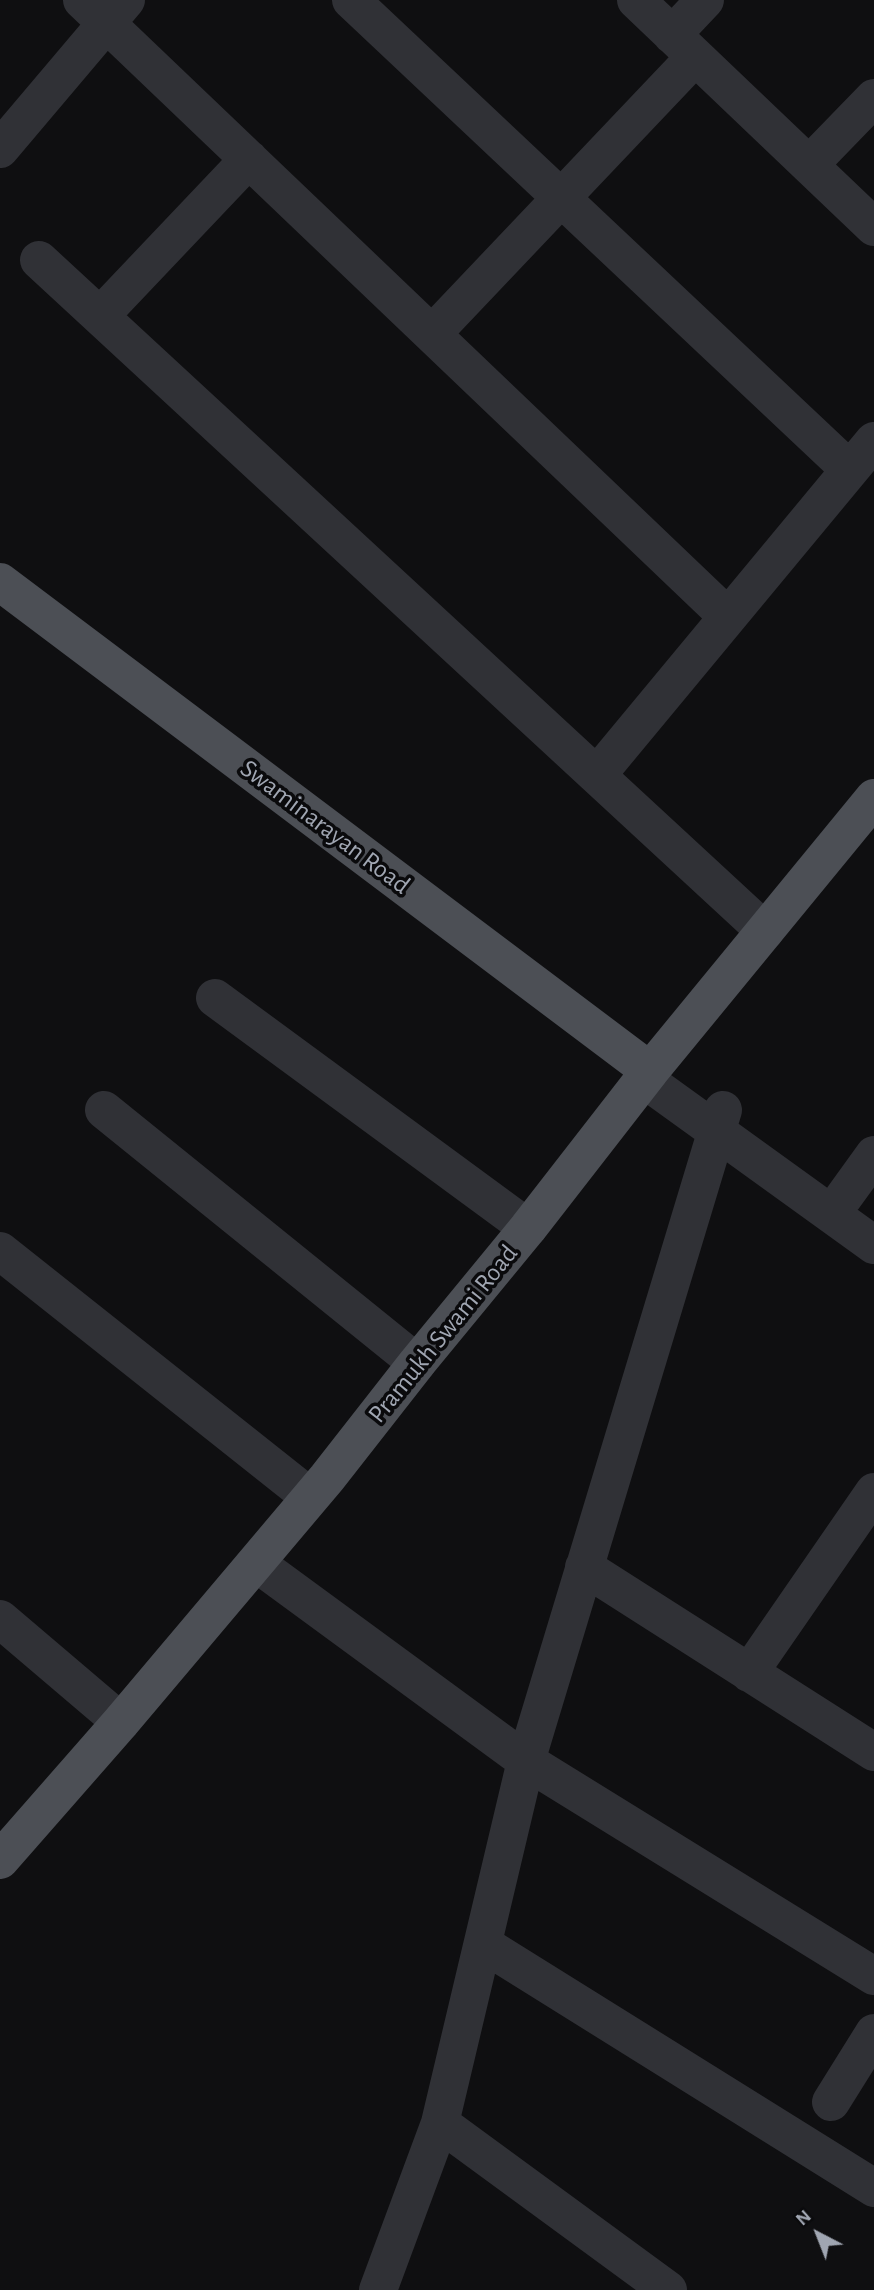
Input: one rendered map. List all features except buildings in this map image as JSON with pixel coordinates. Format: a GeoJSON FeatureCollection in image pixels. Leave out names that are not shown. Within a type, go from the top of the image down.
{"type":"FeatureCollection","features":[{"type":"Feature","properties":{"kind":"main road","name":"Swaminarayan Road"},"geometry":{"type":"LineString","coordinates":[[0,582],[657,1076]]}},
{"type":"Feature","properties":{"kind":"main road","name":"Pramukh Swami Road"},"geometry":{"type":"LineString","coordinates":[[0,1860],[121,1722],[263,1568],[336,1500],[536,1254],[657,1076],[765,931],[874,798]]}},
{"type":"Feature","properties":{"kind":"main road","name":"Pramukh Swami Road"},"geometry":{"type":"LineString","coordinates":[[0,1884],[263,1568],[310,1497],[528,1228],[657,1076],[874,835]]}},
{"type":"Feature","properties":{"kind":"street"},"geometry":{"type":"LineString","coordinates":[[351,0],[561,198],[862,456],[597,775]]}},
{"type":"Feature","properties":{"kind":"street"},"geometry":{"type":"LineString","coordinates":[[636,0],[874,227]]}},
{"type":"Feature","properties":{"kind":"street"},"geometry":{"type":"LineString","coordinates":[[432,334],[561,198],[684,46],[705,0]]}},
{"type":"Feature","properties":{"kind":"street"},"geometry":{"type":"LineString","coordinates":[[0,149],[105,8],[249,159],[728,617]]}},
{"type":"Feature","properties":{"kind":"street"},"geometry":{"type":"LineString","coordinates":[[809,165],[874,98]]}},
{"type":"Feature","properties":{"kind":"street"},"geometry":{"type":"LineString","coordinates":[[100,316],[249,159]]}},
{"type":"Feature","properties":{"kind":"street"},"geometry":{"type":"LineString","coordinates":[[40,260],[765,931]]}},
{"type":"Feature","properties":{"kind":"street"},"geometry":{"type":"LineString","coordinates":[[215,998],[528,1228]]}},
{"type":"Feature","properties":{"kind":"street","name":"Swaminarayan Road"},"geometry":{"type":"LineString","coordinates":[[657,1076],[719,1121],[874,1245]]}},
{"type":"Feature","properties":{"kind":"street"},"geometry":{"type":"LineString","coordinates":[[104,1110],[417,1363]]}},
{"type":"Feature","properties":{"kind":"street"},"geometry":{"type":"LineString","coordinates":[[378,2290],[440,2123],[526,1761],[719,1121]]}},
{"type":"Feature","properties":{"kind":"street","name":"Swaminarayan Road"},"geometry":{"type":"LineString","coordinates":[[719,1121],[874,1219]]}},
{"type":"Feature","properties":{"kind":"street"},"geometry":{"type":"LineString","coordinates":[[843,1198],[874,1155]]}},
{"type":"Feature","properties":{"kind":"street"},"geometry":{"type":"LineString","coordinates":[[0,1251],[310,1497]]}},
{"type":"Feature","properties":{"kind":"street"},"geometry":{"type":"LineString","coordinates":[[750,1673],[874,1492]]}},
{"type":"Feature","properties":{"kind":"street"},"geometry":{"type":"LineString","coordinates":[[584,1567],[874,1752]]}},
{"type":"Feature","properties":{"kind":"street"},"geometry":{"type":"LineString","coordinates":[[263,1568],[526,1761],[874,1976]]}},
{"type":"Feature","properties":{"kind":"street"},"geometry":{"type":"LineString","coordinates":[[0,1619],[121,1722]]}},
{"type":"Feature","properties":{"kind":"street"},"geometry":{"type":"LineString","coordinates":[[483,1944],[874,2188]]}},
{"type":"Feature","properties":{"kind":"street"},"geometry":{"type":"LineString","coordinates":[[831,2102],[874,2034]]}},
{"type":"Feature","properties":{"kind":"street"},"geometry":{"type":"LineString","coordinates":[[440,2123],[668,2290]]}}]}
